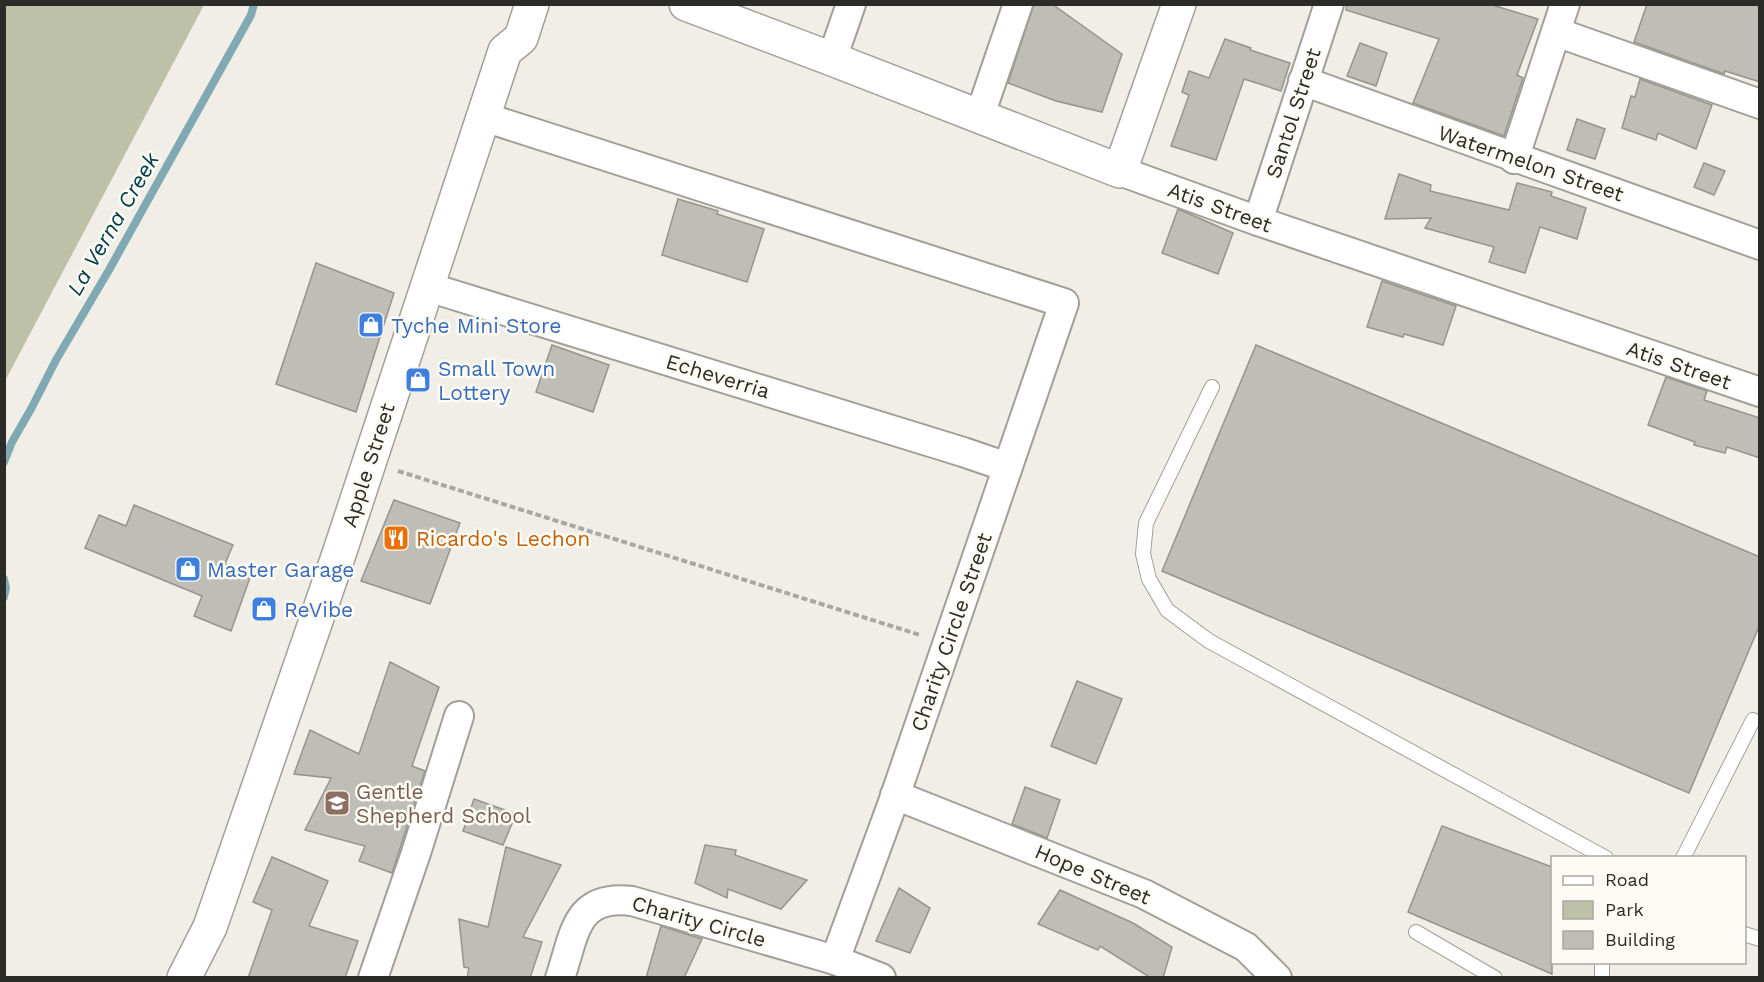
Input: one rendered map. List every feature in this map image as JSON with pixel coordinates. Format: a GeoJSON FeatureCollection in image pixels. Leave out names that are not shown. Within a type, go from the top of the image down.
{"type":"FeatureCollection","features":[{"type":"Feature","properties":{"kind":"street","name":"Apple Street"},"geometry":{"type":"LineString","coordinates":[[506,51],[501,31],[509,4]]}},
{"type":"Feature","properties":{"kind":"street","name":"Apple Street"},"geometry":{"type":"LineString","coordinates":[[184,978],[210,927],[506,51],[521,38],[532,4]]}},
{"type":"Feature","properties":{"kind":"street","name":"Atis Street"},"geometry":{"type":"LineString","coordinates":[[686,4],[980,115],[1120,171],[1258,221],[1760,392]]}},
{"type":"Feature","properties":{"kind":"street"},"geometry":{"type":"LineString","coordinates":[[832,59],[851,4]]}},
{"type":"Feature","properties":{"kind":"street"},"geometry":{"type":"LineString","coordinates":[[980,115],[1018,4]]}},
{"type":"Feature","properties":{"kind":"street"},"geometry":{"type":"LineString","coordinates":[[1120,171],[1179,4]]}},
{"type":"Feature","properties":{"kind":"street","name":"Santol Street"},"geometry":{"type":"LineString","coordinates":[[1258,221],[1329,4]]}},
{"type":"Feature","properties":{"kind":"street"},"geometry":{"type":"LineString","coordinates":[[1514,159],[1565,4]]}},
{"type":"Feature","properties":{"kind":"street"},"geometry":{"type":"LineString","coordinates":[[1556,32],[1760,104]]}},
{"type":"Feature","properties":{"kind":"street","name":"Watermelon Street"},"geometry":{"type":"LineString","coordinates":[[1303,81],[1514,159],[1667,210],[1760,245]]}},
{"type":"Feature","properties":{"kind":"street","name":"Charity Circle Street"},"geometry":{"type":"LineString","coordinates":[[484,117],[1064,303],[948,643],[835,960]]}},
{"type":"Feature","properties":{"kind":"street","name":"Echeverria"},"geometry":{"type":"LineString","coordinates":[[428,287],[1007,467]]}},
{"type":"Feature","properties":{"kind":"street"},"geometry":{"type":"LineString","coordinates":[[373,978],[416,853],[459,716]]}},
{"type":"Feature","properties":{"kind":"street","name":"Hope Street"},"geometry":{"type":"LineString","coordinates":[[895,795],[1144,894],[1246,947],[1277,978]]}},
{"type":"Feature","properties":{"kind":"street","name":"Charity Circle"},"geometry":{"type":"LineString","coordinates":[[560,978],[581,918],[596,903],[615,899],[632,901],[835,960],[881,978]]}},
{"type":"Feature","properties":{"kind":"lane"},"geometry":{"type":"LineString","coordinates":[[1212,387],[1146,523],[1143,554],[1149,579],[1167,610],[1209,641],[1604,856]]}},
{"type":"Feature","properties":{"kind":"lane"},"geometry":{"type":"LineString","coordinates":[[1684,856],[1753,720]]}},
{"type":"Feature","properties":{"kind":"lane"},"geometry":{"type":"LineString","coordinates":[[1416,932],[1495,978]]}},
{"type":"Feature","properties":{"kind":"path"},"geometry":{"type":"LineString","coordinates":[[369,461],[948,643]]}},
{"type":"Feature","properties":{"kind":"green space"},"geometry":{"type":"Polygon","coordinates":[[[4,5],[204,5],[5,381],[4,5]]]}},
{"type":"Feature","properties":{"kind":"building"},"geometry":{"type":"Polygon","coordinates":[[[1034,4],[1052,4],[1122,54],[1102,112],[1056,101],[1008,83],[1034,4]]]}},
{"type":"Feature","properties":{"kind":"building"},"geometry":{"type":"Polygon","coordinates":[[[1347,4],[1489,4],[1538,19],[1517,75],[1523,78],[1504,136],[1413,103],[1439,39],[1346,10],[1347,4]]]}},
{"type":"Feature","properties":{"kind":"building"},"geometry":{"type":"Polygon","coordinates":[[[1647,4],[1760,4],[1760,82],[1725,71],[1724,74],[1634,42],[1647,4]]]}},
{"type":"Feature","properties":{"kind":"building"},"geometry":{"type":"Polygon","coordinates":[[[1225,39],[1290,63],[1281,91],[1244,79],[1216,160],[1171,146],[1189,95],[1182,92],[1189,71],[1209,78],[1225,39]]]}},
{"type":"Feature","properties":{"kind":"building"},"geometry":{"type":"Polygon","coordinates":[[[1360,43],[1387,53],[1376,86],[1347,76],[1360,43]]]}},
{"type":"Feature","properties":{"kind":"building"},"geometry":{"type":"Polygon","coordinates":[[[1640,79],[1712,105],[1696,149],[1658,133],[1656,140],[1622,128],[1631,96],[1635,97],[1640,79]]]}},
{"type":"Feature","properties":{"kind":"building"},"geometry":{"type":"Polygon","coordinates":[[[1577,119],[1605,129],[1595,159],[1567,150],[1577,119]]]}},
{"type":"Feature","properties":{"kind":"building"},"geometry":{"type":"Polygon","coordinates":[[[1704,163],[1725,171],[1714,195],[1694,187],[1704,163]]]}},
{"type":"Feature","properties":{"kind":"building"},"geometry":{"type":"Polygon","coordinates":[[[1399,174],[1431,185],[1430,191],[1509,210],[1517,183],[1552,192],[1551,196],[1586,208],[1577,239],[1540,227],[1525,273],[1489,262],[1494,247],[1425,228],[1431,218],[1385,219],[1399,174]]]}},
{"type":"Feature","properties":{"kind":"building"},"geometry":{"type":"Polygon","coordinates":[[[678,199],[718,211],[717,214],[764,229],[747,282],[662,255],[678,199]]]}},
{"type":"Feature","properties":{"kind":"building"},"geometry":{"type":"Polygon","coordinates":[[[1178,209],[1233,233],[1218,274],[1162,253],[1178,209]]]}},
{"type":"Feature","properties":{"kind":"building"},"geometry":{"type":"Polygon","coordinates":[[[316,263],[394,293],[356,412],[276,384],[316,263]]]}},
{"type":"Feature","properties":{"kind":"building"},"geometry":{"type":"Polygon","coordinates":[[[1382,281],[1456,306],[1443,345],[1367,327],[1382,281]]]}},
{"type":"Feature","properties":{"kind":"building"},"geometry":{"type":"Polygon","coordinates":[[[552,345],[609,365],[593,412],[536,392],[552,345]]]}},
{"type":"Feature","properties":{"kind":"building"},"geometry":{"type":"Polygon","coordinates":[[[1256,345],[1760,557],[1760,624],[1689,793],[1162,571],[1256,345]]]}},
{"type":"Feature","properties":{"kind":"building"},"geometry":{"type":"Polygon","coordinates":[[[1666,377],[1707,391],[1704,400],[1760,418],[1760,458],[1727,447],[1725,453],[1694,445],[1695,442],[1648,425],[1666,377]]]}},
{"type":"Feature","properties":{"kind":"building"},"geometry":{"type":"Polygon","coordinates":[[[394,500],[460,523],[430,604],[361,581],[394,500]]]}},
{"type":"Feature","properties":{"kind":"building","name":"Master Garage"},"geometry":{"type":"Polygon","coordinates":[[[134,505],[233,545],[225,564],[251,575],[231,631],[194,616],[202,596],[85,548],[99,515],[126,526],[134,505]]]}},
{"type":"Feature","properties":{"kind":"building"},"geometry":{"type":"Polygon","coordinates":[[[390,662],[439,687],[412,766],[425,771],[392,873],[359,861],[365,846],[305,830],[331,778],[294,774],[310,730],[359,754],[390,662]]]}},
{"type":"Feature","properties":{"kind":"building"},"geometry":{"type":"Polygon","coordinates":[[[1077,681],[1122,699],[1096,764],[1051,746],[1077,681]]]}},
{"type":"Feature","properties":{"kind":"building"},"geometry":{"type":"Polygon","coordinates":[[[1025,787],[1060,800],[1047,838],[1012,824],[1025,787]]]}},
{"type":"Feature","properties":{"kind":"building"},"geometry":{"type":"Polygon","coordinates":[[[474,799],[516,814],[503,845],[463,831],[474,799]]]}},
{"type":"Feature","properties":{"kind":"building"},"geometry":{"type":"Polygon","coordinates":[[[1442,826],[1551,867],[1552,974],[1408,912],[1442,826]]]}},
{"type":"Feature","properties":{"kind":"building"},"geometry":{"type":"Polygon","coordinates":[[[705,845],[736,850],[735,855],[807,880],[781,909],[728,889],[727,898],[695,883],[705,845]]]}},
{"type":"Feature","properties":{"kind":"building"},"geometry":{"type":"Polygon","coordinates":[[[506,847],[561,865],[523,937],[542,942],[530,978],[467,978],[469,968],[464,967],[459,919],[488,927],[506,847]]]}},
{"type":"Feature","properties":{"kind":"building"},"geometry":{"type":"Polygon","coordinates":[[[272,857],[328,881],[309,926],[358,941],[345,978],[248,978],[272,910],[253,902],[272,857]]]}},
{"type":"Feature","properties":{"kind":"building"},"geometry":{"type":"Polygon","coordinates":[[[899,888],[930,908],[910,953],[876,941],[899,888]]]}},
{"type":"Feature","properties":{"kind":"building"},"geometry":{"type":"Polygon","coordinates":[[[1060,890],[1133,923],[1172,947],[1163,978],[1151,978],[1100,946],[1098,950],[1038,924],[1060,890]]]}},
{"type":"Feature","properties":{"kind":"building"},"geometry":{"type":"Polygon","coordinates":[[[661,926],[702,939],[684,978],[646,978],[661,926]]]}},
{"type":"Feature","properties":{"kind":"waterway","name":"La Verna Creek"},"geometry":{"type":"LineString","coordinates":[[4,462],[12,442],[56,360],[109,270],[251,15],[254,4]]}},
{"type":"Feature","properties":{"kind":"waterway","name":"La Verna Creek"},"geometry":{"type":"LineString","coordinates":[[4,579],[6,588],[4,597]]}},
{"type":"Feature","properties":{"kind":"place","name":"Tyche Mini Store"},"geometry":{"type":"Point","coordinates":[371,325]}},
{"type":"Feature","properties":{"kind":"place","name":"Small Town Lottery"},"geometry":{"type":"Point","coordinates":[418,380]}},
{"type":"Feature","properties":{"kind":"place","name":"Ricardo's Lechon"},"geometry":{"type":"Point","coordinates":[396,538]}},
{"type":"Feature","properties":{"kind":"place","name":"Master Garage"},"geometry":{"type":"Point","coordinates":[188,569]}},
{"type":"Feature","properties":{"kind":"place","name":"ReVibe"},"geometry":{"type":"Point","coordinates":[264,609]}},
{"type":"Feature","properties":{"kind":"place","name":"Gentle Shepherd School"},"geometry":{"type":"Point","coordinates":[337,803]}}]}
